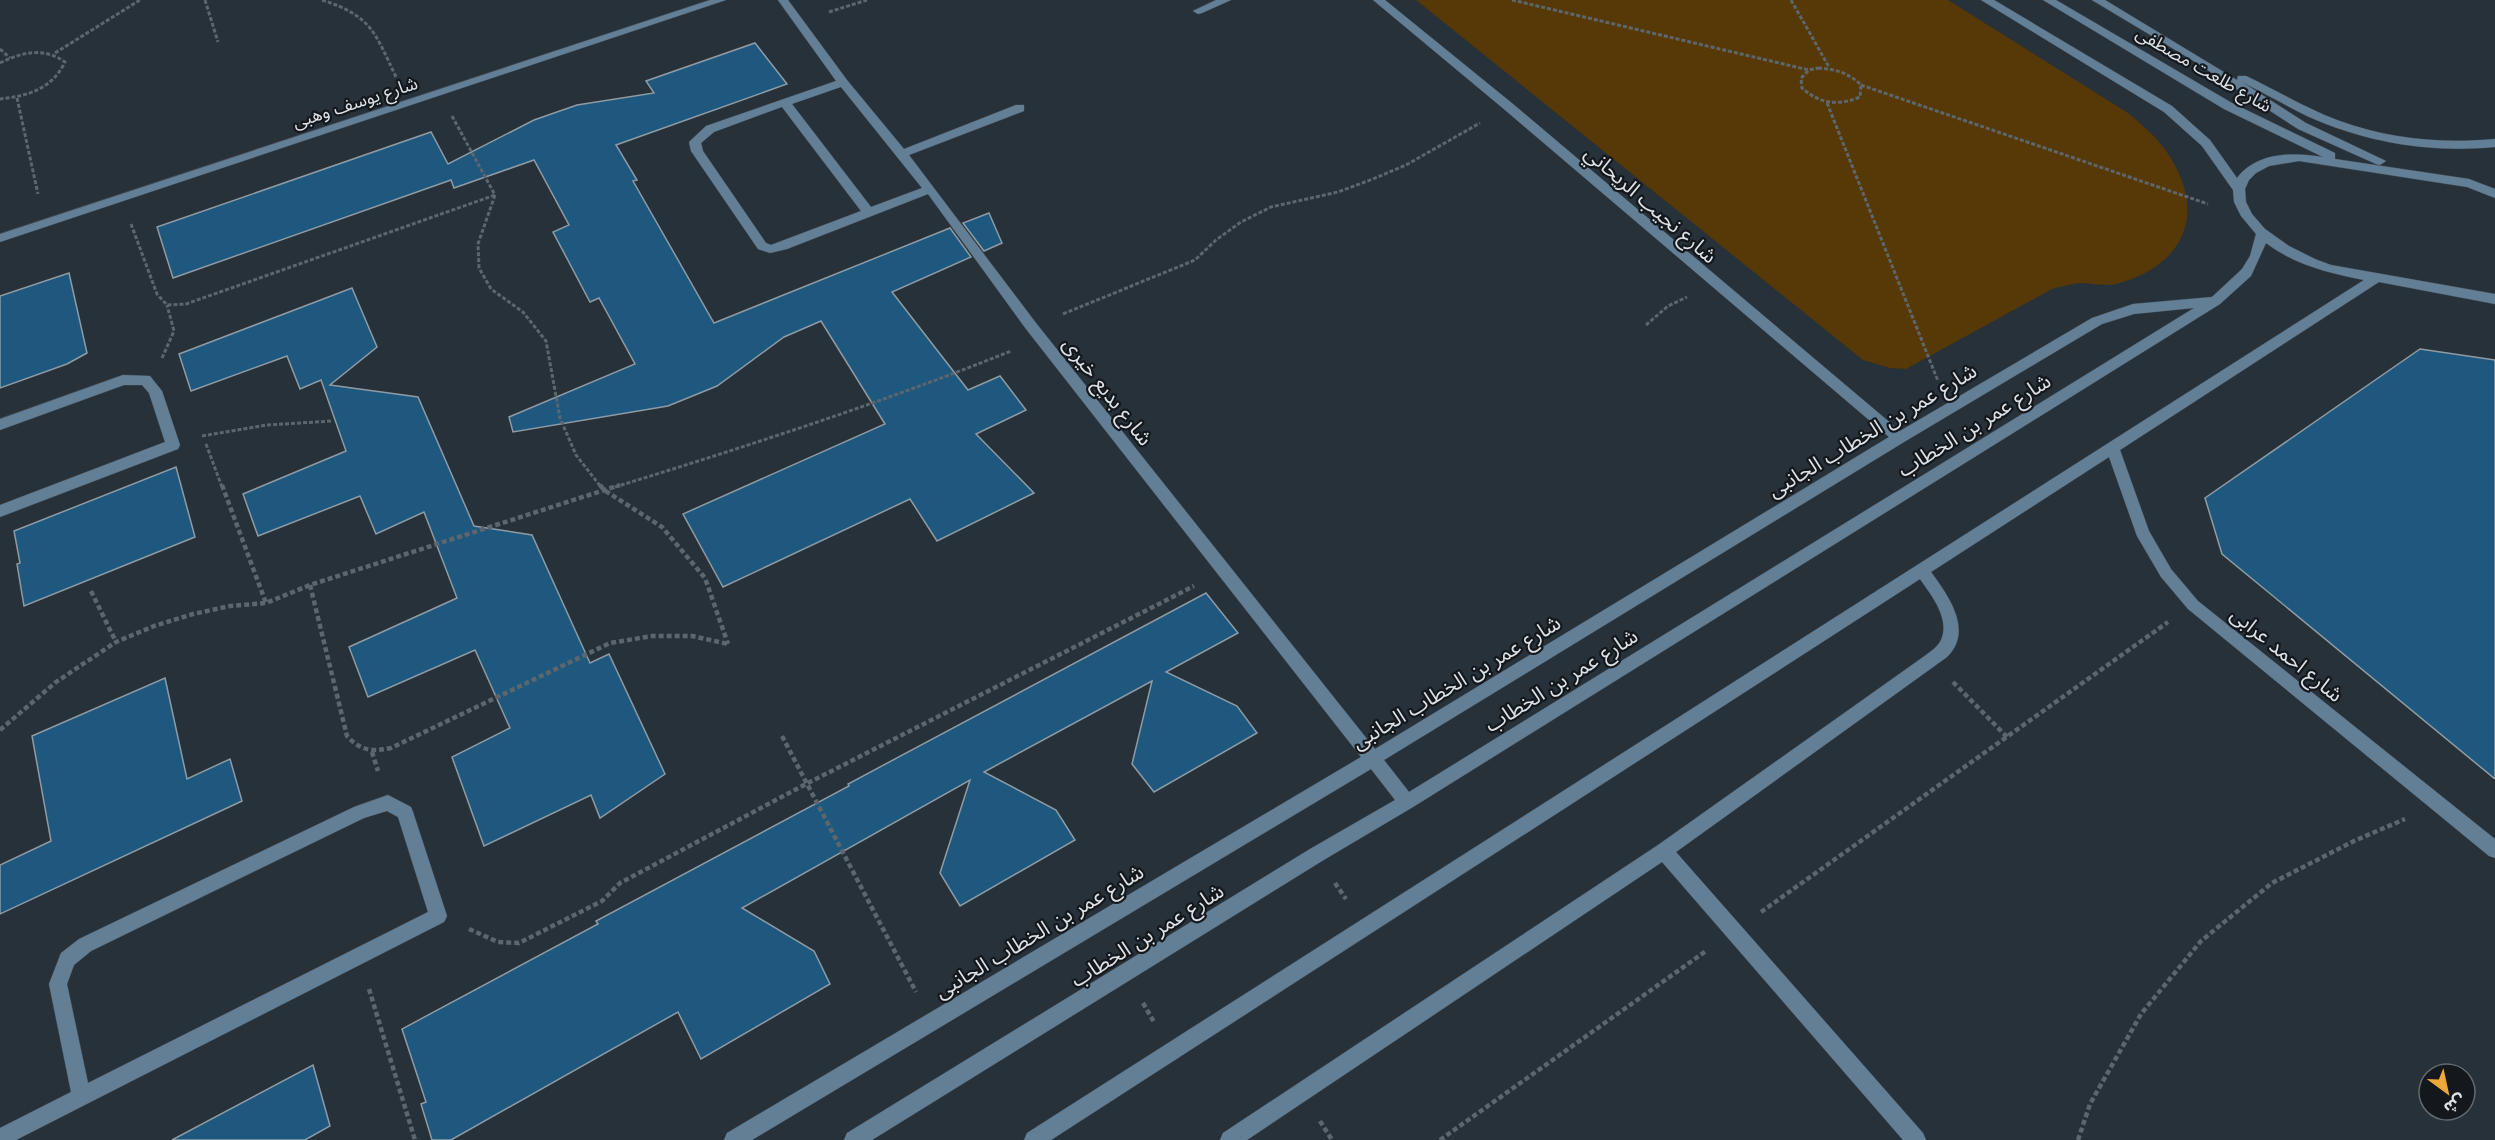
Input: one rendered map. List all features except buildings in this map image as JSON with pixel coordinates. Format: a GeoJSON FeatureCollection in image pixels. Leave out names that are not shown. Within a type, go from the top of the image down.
{"type":"FeatureCollection","features":[{"type":"Feature","properties":{"kind":"street","name":"شارع يوسف وهبى"},"geometry":{"type":"LineString","coordinates":[[0,238],[721,0]]}},
{"type":"Feature","properties":{"kind":"street","name":"شارع بديع خيرى"},"geometry":{"type":"LineString","coordinates":[[783,0],[843,82],[930,189],[1041,339],[1407,802]]}},
{"type":"Feature","properties":{"kind":"street"},"geometry":{"type":"LineString","coordinates":[[1198,11],[1226,0]]}},
{"type":"Feature","properties":{"kind":"street","name":"شارع نجيب الريحاني"},"geometry":{"type":"LineString","coordinates":[[1378,0],[1509,107],[1714,284],[1899,438]]}},
{"type":"Feature","properties":{"kind":"street"},"geometry":{"type":"LineString","coordinates":[[1986,0],[2168,109],[2206,143],[2239,189]]}},
{"type":"Feature","properties":{"kind":"street","name":"شارع طلعت مصطفى"},"geometry":{"type":"LineString","coordinates":[[2048,0],[2228,106],[2345,162]]}},
{"type":"Feature","properties":{"kind":"street"},"geometry":{"type":"LineString","coordinates":[[2097,0],[2196,58],[2302,126],[2354,151],[2411,172]]}},
{"type":"Feature","properties":{"kind":"street"},"geometry":{"type":"LineString","coordinates":[[2196,58],[2259,86],[2311,113],[2374,136],[2439,146],[2495,143]]}},
{"type":"Feature","properties":{"kind":"street"},"geometry":{"type":"LineString","coordinates":[[843,82],[710,129],[695,142],[697,151],[762,246],[770,249],[783,246],[930,189]]}},
{"type":"Feature","properties":{"kind":"street"},"geometry":{"type":"LineString","coordinates":[[784,102],[867,212]]}},
{"type":"Feature","properties":{"kind":"street"},"geometry":{"type":"LineString","coordinates":[[901,154],[1020,108]]}},
{"type":"Feature","properties":{"kind":"street"},"geometry":{"type":"LineString","coordinates":[[2495,194],[2469,183],[2411,172],[2299,157],[2280,158],[2251,168],[2243,177],[2239,189],[2240,202],[2248,218],[2280,247],[2304,259],[2329,268],[2495,299]]}},
{"type":"Feature","properties":{"kind":"street","name":"شارع عمر بن الخطاب"},"geometry":{"type":"LineString","coordinates":[[854,1140],[1316,855],[1407,802],[2215,300],[2236,286],[2251,268],[2259,251],[2262,233]]}},
{"type":"Feature","properties":{"kind":"street"},"geometry":{"type":"LineString","coordinates":[[1034,1140],[2378,277]]}},
{"type":"Feature","properties":{"kind":"street","name":"شارع عمر بن الخطاب الجانبى"},"geometry":{"type":"LineString","coordinates":[[734,1140],[1372,759],[1899,438],[2097,321],[2133,309],[2215,300]]}},
{"type":"Feature","properties":{"kind":"street"},"geometry":{"type":"LineString","coordinates":[[0,425],[123,380],[145,380],[155,391],[173,445],[0,511]]}},
{"type":"Feature","properties":{"kind":"street","name":"شارع احمد عرابى"},"geometry":{"type":"LineString","coordinates":[[2112,446],[2142,532],[2166,573],[2193,605],[2495,850]]}},
{"type":"Feature","properties":{"kind":"street"},"geometry":{"type":"LineString","coordinates":[[1230,1140],[1664,851],[1932,660],[1946,646],[1951,628],[1947,607],[1921,569]]}},
{"type":"Feature","properties":{"kind":"street"},"geometry":{"type":"LineString","coordinates":[[0,1138],[438,916],[405,812],[388,803],[360,812],[85,945],[67,959],[58,984],[81,1096]]}},
{"type":"Feature","properties":{"kind":"street"},"geometry":{"type":"LineString","coordinates":[[1664,851],[1917,1140]]}},
{"type":"Feature","properties":{"kind":"path"},"geometry":{"type":"LineString","coordinates":[[55,54],[140,0]]}},
{"type":"Feature","properties":{"kind":"path"},"geometry":{"type":"LineString","coordinates":[[205,0],[219,42]]}},
{"type":"Feature","properties":{"kind":"path"},"geometry":{"type":"LineString","coordinates":[[322,0],[348,9],[368,22],[409,103]]}},
{"type":"Feature","properties":{"kind":"path"},"geometry":{"type":"LineString","coordinates":[[800,21],[867,0]]}},
{"type":"Feature","properties":{"kind":"path"},"geometry":{"type":"LineString","coordinates":[[1512,0],[1809,70],[1829,68],[1843,71],[1854,77],[1861,85],[2248,218]]}},
{"type":"Feature","properties":{"kind":"path"},"geometry":{"type":"LineString","coordinates":[[1791,0],[1829,68]]}},
{"type":"Feature","properties":{"kind":"path"},"geometry":{"type":"LineString","coordinates":[[0,49],[10,58]]}},
{"type":"Feature","properties":{"kind":"path"},"geometry":{"type":"LineString","coordinates":[[0,63],[34,52],[55,54],[65,62],[60,75],[42,89],[17,98],[0,99]]}},
{"type":"Feature","properties":{"kind":"path"},"geometry":{"type":"LineString","coordinates":[[1809,70],[1801,78],[1802,88],[1811,97],[1827,103],[1847,104],[1860,97],[1861,85]]}},
{"type":"Feature","properties":{"kind":"path"},"geometry":{"type":"LineString","coordinates":[[310,585],[347,736],[357,747],[372,752],[391,748],[610,643],[652,636],[692,636],[728,644],[705,578],[662,527],[604,490],[576,455],[560,418],[546,341],[523,312],[491,289],[479,268],[478,244],[495,195],[440,93]]}},
{"type":"Feature","properties":{"kind":"path"},"geometry":{"type":"LineString","coordinates":[[17,98],[44,223]]}},
{"type":"Feature","properties":{"kind":"path"},"geometry":{"type":"LineString","coordinates":[[1827,103],[1949,410]]}},
{"type":"Feature","properties":{"kind":"path"},"geometry":{"type":"LineString","coordinates":[[1031,326],[1136,286],[1195,260],[1241,222],[1271,207],[1338,192],[1406,165],[1509,107]]}},
{"type":"Feature","properties":{"kind":"path"},"geometry":{"type":"LineString","coordinates":[[167,305],[186,304],[495,195]]}},
{"type":"Feature","properties":{"kind":"path"},"geometry":{"type":"LineString","coordinates":[[121,198],[157,294],[167,305],[174,331],[166,353],[145,380]]}},
{"type":"Feature","properties":{"kind":"path"},"geometry":{"type":"LineString","coordinates":[[1646,325],[1668,306],[1714,284]]}},
{"type":"Feature","properties":{"kind":"path"},"geometry":{"type":"LineString","coordinates":[[0,730],[56,682],[116,642],[154,626],[230,606],[266,603],[310,585],[773,438],[931,383],[1041,339]]}},
{"type":"Feature","properties":{"kind":"path"},"geometry":{"type":"LineString","coordinates":[[173,445],[248,426],[332,421]]}},
{"type":"Feature","properties":{"kind":"path"},"geometry":{"type":"LineString","coordinates":[[203,436],[266,603]]}},
{"type":"Feature","properties":{"kind":"path"},"geometry":{"type":"LineString","coordinates":[[438,916],[498,942],[519,944],[602,901],[620,883],[806,784],[1224,571]]}},
{"type":"Feature","properties":{"kind":"path"},"geometry":{"type":"LineString","coordinates":[[91,591],[116,642]]}},
{"type":"Feature","properties":{"kind":"path"},"geometry":{"type":"LineString","coordinates":[[1440,1140],[2193,605]]}},
{"type":"Feature","properties":{"kind":"path"},"geometry":{"type":"LineString","coordinates":[[1932,660],[2007,737]]}},
{"type":"Feature","properties":{"kind":"path"},"geometry":{"type":"LineString","coordinates":[[782,736],[931,1022]]}},
{"type":"Feature","properties":{"kind":"path"},"geometry":{"type":"LineString","coordinates":[[2078,1140],[2090,1104],[2141,1014],[2201,941],[2272,884],[2354,841],[2439,805]]}},
{"type":"Feature","properties":{"kind":"path"},"geometry":{"type":"LineString","coordinates":[[1316,855],[1366,927]]}},
{"type":"Feature","properties":{"kind":"path"},"geometry":{"type":"LineString","coordinates":[[359,956],[415,1140]]}},
{"type":"Feature","properties":{"kind":"path"},"geometry":{"type":"LineString","coordinates":[[1126,973],[1171,1052]]}},
{"type":"Feature","properties":{"kind":"shaded area"},"geometry":{"type":"Polygon","coordinates":[[[1416,0],[1948,0],[2128,113],[2152,134],[2164,148],[2177,170],[2185,191],[2187,211],[2184,230],[2176,247],[2144,274],[2115,284],[2079,283],[2052,289],[1906,369],[1890,368],[1863,360],[1416,0]]]}}]}
